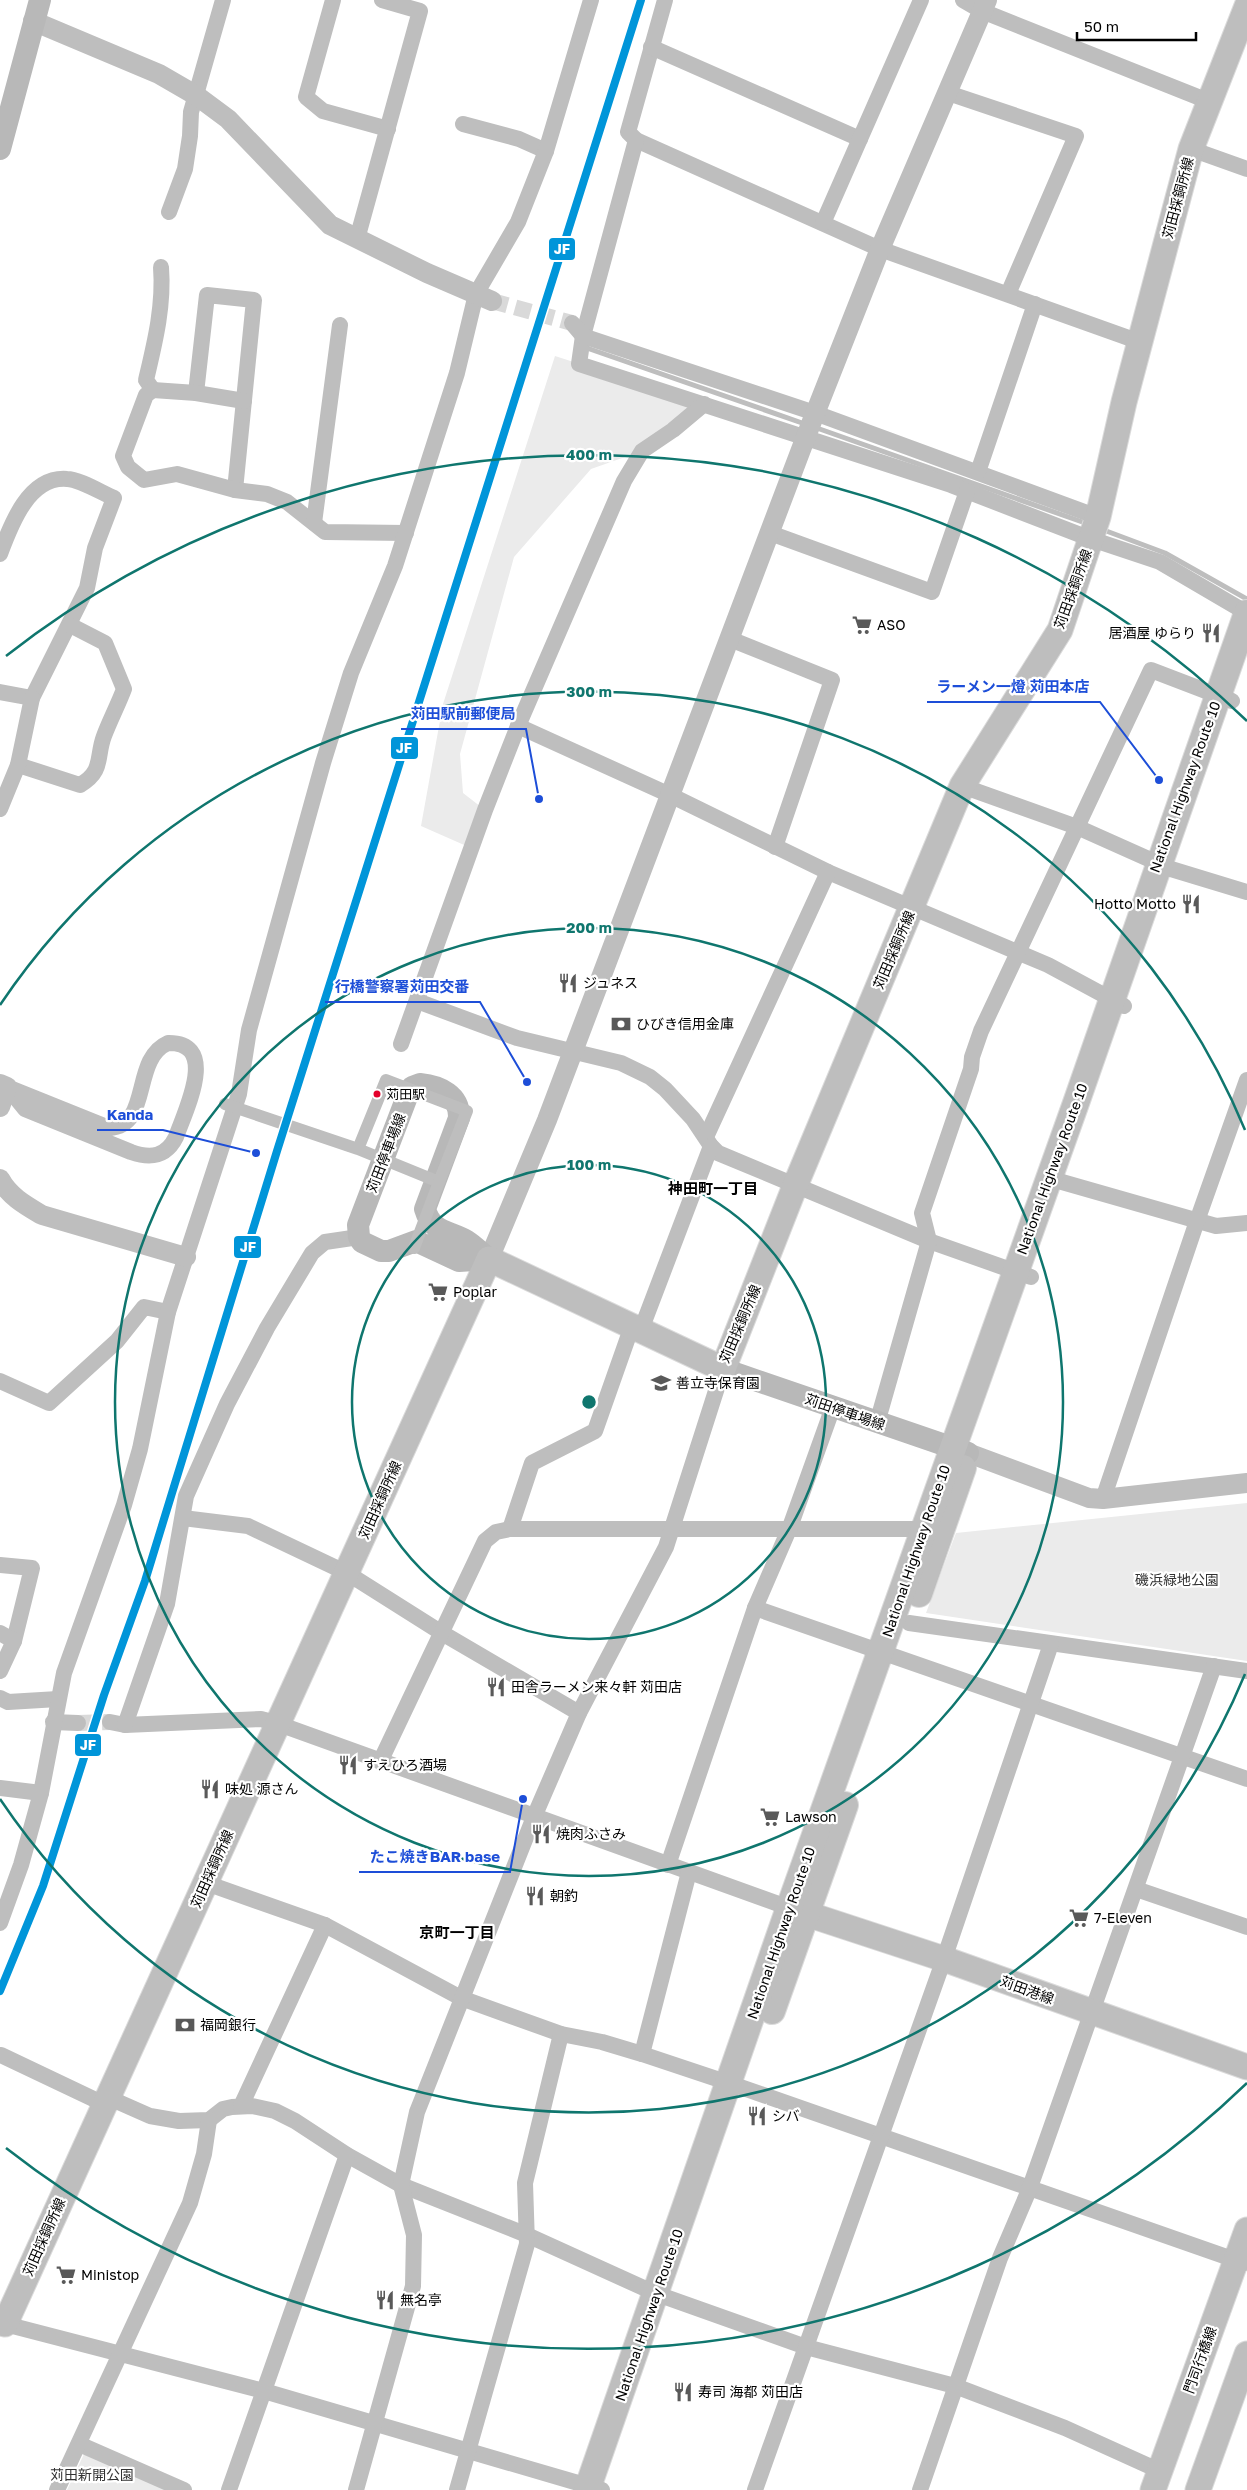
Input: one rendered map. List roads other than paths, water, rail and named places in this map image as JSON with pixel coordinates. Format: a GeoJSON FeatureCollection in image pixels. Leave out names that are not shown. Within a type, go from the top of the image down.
{"type":"FeatureCollection","features":[{"type":"Feature","properties":{"kind":"highway","name":"National Highway Route 10"},"geometry":{"type":"LineString","coordinates":[[596,2489],[1224,699],[1247,613]]}},
{"type":"Feature","properties":{"kind":"highway","name":"National Highway Route 10"},"geometry":{"type":"LineString","coordinates":[[1224,699],[1247,658]]}},
{"type":"Feature","properties":{"kind":"highway","name":"National Highway Route 10"},"geometry":{"type":"LineString","coordinates":[[1023,1275],[1062,1182],[1117,1003]]}},
{"type":"Feature","properties":{"kind":"highway","name":"National Highway Route 10"},"geometry":{"type":"LineString","coordinates":[[889,1654],[909,1623],[933,1529]]}},
{"type":"Feature","properties":{"kind":"main road","name":"苅田採銅所線"},"geometry":{"type":"LineString","coordinates":[[2,2327],[489,1259],[723,1369],[795,1186],[962,786],[1060,630],[1095,528],[1140,342],[1191,149],[1208,101],[1247,6]]}},
{"type":"Feature","properties":{"kind":"main road"},"geometry":{"type":"LineString","coordinates":[[0,149],[36,10]]}},
{"type":"Feature","properties":{"kind":"main road","name":"苅田停車場線"},"geometry":{"type":"LineString","coordinates":[[359,1237],[360,1219],[408,1094],[412,1087],[428,1084],[446,1091],[454,1099],[459,1111],[425,1209],[428,1218],[435,1227],[468,1242],[489,1259]]}},
{"type":"Feature","properties":{"kind":"main road"},"geometry":{"type":"LineString","coordinates":[[359,1237],[362,1242],[381,1251],[389,1251],[416,1242],[459,1261],[489,1259]]}},
{"type":"Feature","properties":{"kind":"main road","name":"苅田停車場線"},"geometry":{"type":"LineString","coordinates":[[723,1369],[876,1423],[960,1450]]}},
{"type":"Feature","properties":{"kind":"main road","name":"苅田港線"},"geometry":{"type":"LineString","coordinates":[[798,1911],[944,1959],[1247,2067]]}},
{"type":"Feature","properties":{"kind":"main road","name":"門司行橋線"},"geometry":{"type":"LineString","coordinates":[[1157,2481],[1242,2263],[1247,2230]]}},
{"type":"Feature","properties":{"kind":"main road"},"geometry":{"type":"LineString","coordinates":[[1198,2490],[1247,2354]]}},
{"type":"Feature","properties":{"kind":"street"},"geometry":{"type":"LineString","coordinates":[[168,212],[184,169],[190,136],[191,112],[223,0]]}},
{"type":"Feature","properties":{"kind":"street"},"geometry":{"type":"LineString","coordinates":[[333,0],[306,97],[323,110],[388,129]]}},
{"type":"Feature","properties":{"kind":"street"},"geometry":{"type":"LineString","coordinates":[[357,239],[420,11],[382,0]]}},
{"type":"Feature","properties":{"kind":"street"},"geometry":{"type":"LineString","coordinates":[[0,1923],[21,1865],[41,1793],[53,1722],[64,1673],[124,1505],[137,1459],[168,1312],[239,1094],[249,1030],[351,673],[395,566],[457,372],[484,297],[518,222],[546,150],[591,0]]}},
{"type":"Feature","properties":{"kind":"street"},"geometry":{"type":"LineString","coordinates":[[665,0],[628,132],[636,140],[880,249],[1140,342]]}},
{"type":"Feature","properties":{"kind":"street"},"geometry":{"type":"LineString","coordinates":[[823,223],[921,0]]}},
{"type":"Feature","properties":{"kind":"street"},"geometry":{"type":"LineString","coordinates":[[963,0],[984,6],[1208,101]]}},
{"type":"Feature","properties":{"kind":"street"},"geometry":{"type":"LineString","coordinates":[[489,1259],[547,1120],[805,439],[880,249],[984,6]]}},
{"type":"Feature","properties":{"kind":"street"},"geometry":{"type":"LineString","coordinates":[[36,10],[159,74],[196,96],[228,119],[330,225],[484,297]]}},
{"type":"Feature","properties":{"kind":"street"},"geometry":{"type":"LineString","coordinates":[[651,47],[860,139]]}},
{"type":"Feature","properties":{"kind":"street"},"geometry":{"type":"LineString","coordinates":[[948,93],[1076,136],[1008,294]]}},
{"type":"Feature","properties":{"kind":"street"},"geometry":{"type":"LineString","coordinates":[[464,124],[519,139],[546,150]]}},
{"type":"Feature","properties":{"kind":"street"},"geometry":{"type":"LineString","coordinates":[[636,140],[578,330],[580,364],[967,491],[1095,528]]}},
{"type":"Feature","properties":{"kind":"street"},"geometry":{"type":"LineString","coordinates":[[1191,149],[1247,169]]}},
{"type":"Feature","properties":{"kind":"street"},"geometry":{"type":"LineString","coordinates":[[153,390],[146,380],[159,326],[163,291],[161,267]]}},
{"type":"Feature","properties":{"kind":"street"},"geometry":{"type":"LineString","coordinates":[[196,393],[207,295],[254,300],[235,490]]}},
{"type":"Feature","properties":{"kind":"street"},"geometry":{"type":"LineString","coordinates":[[978,472],[1035,304]]}},
{"type":"Feature","properties":{"kind":"street"},"geometry":{"type":"LineString","coordinates":[[314,523],[340,325]]}},
{"type":"Feature","properties":{"kind":"street"},"geometry":{"type":"LineString","coordinates":[[578,330],[978,472],[1095,528],[1160,562],[1247,613]]}},
{"type":"Feature","properties":{"kind":"street"},"geometry":{"type":"LineString","coordinates":[[244,401],[196,393],[153,390],[146,395],[123,456],[128,467],[144,480],[177,474],[235,490],[267,494],[288,502],[325,532],[406,533]]}},
{"type":"Feature","properties":{"kind":"street"},"geometry":{"type":"LineString","coordinates":[[401,1044],[485,810],[518,726],[624,481],[642,451],[673,430],[704,404]]}},
{"type":"Feature","properties":{"kind":"street"},"geometry":{"type":"LineString","coordinates":[[0,554],[8,532],[26,500],[46,482],[69,478],[114,498],[95,548],[87,588],[32,698],[18,765],[0,809]]}},
{"type":"Feature","properties":{"kind":"street"},"geometry":{"type":"LineString","coordinates":[[770,532],[932,592],[967,491]]}},
{"type":"Feature","properties":{"kind":"street"},"geometry":{"type":"LineString","coordinates":[[18,765],[80,785],[91,779],[100,760],[103,738],[124,689],[105,642],[70,625]]}},
{"type":"Feature","properties":{"kind":"street"},"geometry":{"type":"LineString","coordinates":[[730,638],[832,680],[775,847]]}},
{"type":"Feature","properties":{"kind":"street"},"geometry":{"type":"LineString","coordinates":[[876,1423],[929,1241],[922,1212],[971,1069],[972,1057],[981,1031],[1151,670],[1224,699]]}},
{"type":"Feature","properties":{"kind":"street"},"geometry":{"type":"LineString","coordinates":[[0,692],[32,698]]}},
{"type":"Feature","properties":{"kind":"street"},"geometry":{"type":"LineString","coordinates":[[518,726],[670,795],[828,872],[1048,965],[1117,1003]]}},
{"type":"Feature","properties":{"kind":"street"},"geometry":{"type":"LineString","coordinates":[[962,786],[1078,827],[1165,866],[1247,892]]}},
{"type":"Feature","properties":{"kind":"street"},"geometry":{"type":"LineString","coordinates":[[510,1528],[532,1463],[595,1431],[708,1142],[828,872]]}},
{"type":"Feature","properties":{"kind":"street"},"geometry":{"type":"LineString","coordinates":[[417,1001],[498,1032],[621,1063],[650,1077],[678,1102],[718,1153],[929,1241],[1023,1275]]}},
{"type":"Feature","properties":{"kind":"street"},"geometry":{"type":"LineString","coordinates":[[168,1043],[184,1046],[191,1051],[197,1065],[176,1137],[166,1151],[151,1157],[142,1156],[107,1143],[25,1109],[4,1085],[109,1128],[118,1128],[131,1118],[150,1059],[160,1047],[168,1043]]}},
{"type":"Feature","properties":{"kind":"street"},"geometry":{"type":"LineString","coordinates":[[358,1149],[386,1080],[467,1112],[414,1248]]}},
{"type":"Feature","properties":{"kind":"street"},"geometry":{"type":"LineString","coordinates":[[1104,1500],[1196,1220],[1247,1080]]}},
{"type":"Feature","properties":{"kind":"street"},"geometry":{"type":"LineString","coordinates":[[0,1107],[4,1085]]}},
{"type":"Feature","properties":{"kind":"street"},"geometry":{"type":"LineString","coordinates":[[225,1104],[358,1149],[439,1182]]}},
{"type":"Feature","properties":{"kind":"street"},"geometry":{"type":"LineString","coordinates":[[0,1179],[5,1188],[21,1203],[42,1215],[186,1257]]}},
{"type":"Feature","properties":{"kind":"street"},"geometry":{"type":"LineString","coordinates":[[1062,1182],[1216,1226],[1247,1223]]}},
{"type":"Feature","properties":{"kind":"street"},"geometry":{"type":"LineString","coordinates":[[359,1237],[324,1242],[312,1253],[267,1328],[227,1404],[186,1496],[167,1604],[117,1724],[261,1719],[276,1723],[798,1911]]}},
{"type":"Feature","properties":{"kind":"street"},"geometry":{"type":"LineString","coordinates":[[0,1381],[49,1404],[117,1341],[144,1307],[168,1312]]}},
{"type":"Feature","properties":{"kind":"street"},"geometry":{"type":"LineString","coordinates":[[356,2490],[409,2303],[415,2270],[411,2218],[401,2185],[417,2112],[534,1817],[579,1713],[666,1547],[723,1369]]}},
{"type":"Feature","properties":{"kind":"street"},"geometry":{"type":"LineString","coordinates":[[668,1865],[755,1608],[790,1527],[832,1407]]}},
{"type":"Feature","properties":{"kind":"street"},"geometry":{"type":"LineString","coordinates":[[960,1450],[1090,1498],[1104,1500],[1247,1483]]}},
{"type":"Feature","properties":{"kind":"street"},"geometry":{"type":"LineString","coordinates":[[183,1518],[248,1526],[347,1573],[442,1633],[579,1713]]}},
{"type":"Feature","properties":{"kind":"street"},"geometry":{"type":"LineString","coordinates":[[380,1762],[484,1541],[496,1532],[510,1528],[790,1527],[933,1529]]}},
{"type":"Feature","properties":{"kind":"street"},"geometry":{"type":"LineString","coordinates":[[0,1565],[32,1568],[7,1637],[0,1671]]}},
{"type":"Feature","properties":{"kind":"street"},"geometry":{"type":"LineString","coordinates":[[755,1608],[1247,1779]]}},
{"type":"Feature","properties":{"kind":"street"},"geometry":{"type":"LineString","coordinates":[[909,1623],[1247,1671]]}},
{"type":"Feature","properties":{"kind":"street"},"geometry":{"type":"LineString","coordinates":[[755,2490],[944,1959],[1051,1644]]}},
{"type":"Feature","properties":{"kind":"street"},"geometry":{"type":"LineString","coordinates":[[920,2490],[1000,2258],[1029,2190],[1090,2012],[1136,1889],[1214,1666]]}},
{"type":"Feature","properties":{"kind":"street"},"geometry":{"type":"LineString","coordinates":[[0,1698],[8,1702],[58,1699]]}},
{"type":"Feature","properties":{"kind":"street"},"geometry":{"type":"LineString","coordinates":[[53,1722],[78,1723]]}},
{"type":"Feature","properties":{"kind":"street"},"geometry":{"type":"LineString","coordinates":[[0,1788],[41,1793]]}},
{"type":"Feature","properties":{"kind":"street"},"geometry":{"type":"LineString","coordinates":[[642,2054],[689,1872]]}},
{"type":"Feature","properties":{"kind":"street"},"geometry":{"type":"LineString","coordinates":[[206,1882],[325,1925],[461,1998],[561,2034],[602,2042],[737,2086],[1029,2190],[1242,2263]]}},
{"type":"Feature","properties":{"kind":"street"},"geometry":{"type":"LineString","coordinates":[[1136,1889],[1247,1927]]}},
{"type":"Feature","properties":{"kind":"street"},"geometry":{"type":"LineString","coordinates":[[241,2106],[325,1925]]}},
{"type":"Feature","properties":{"kind":"street"},"geometry":{"type":"LineString","coordinates":[[457,2490],[527,2244],[525,2183],[561,2034]]}},
{"type":"Feature","properties":{"kind":"street"},"geometry":{"type":"LineString","coordinates":[[1,2055],[105,2100],[164,2119],[209,2120],[223,2109],[241,2106],[264,2108],[285,2115],[347,2155],[401,2185],[527,2235],[663,2296],[806,2347],[955,2386],[1065,2428],[1157,2481]]}},
{"type":"Feature","properties":{"kind":"street"},"geometry":{"type":"LineString","coordinates":[[56,2490],[190,2203],[204,2154],[209,2120]]}},
{"type":"Feature","properties":{"kind":"street"},"geometry":{"type":"LineString","coordinates":[[229,2490],[347,2155]]}},
{"type":"Feature","properties":{"kind":"street"},"geometry":{"type":"LineString","coordinates":[[2,2327],[121,2354],[264,2391],[596,2489]]}},
{"type":"Feature","properties":{"kind":"street"},"geometry":{"type":"LineString","coordinates":[[79,2444],[184,2490]]}},
{"type":"Feature","properties":{"kind":"waterway"},"geometry":{"type":"LineString","coordinates":[[584,347],[805,424]]}},
{"type":"Feature","properties":{"kind":"waterway"},"geometry":{"type":"LineString","coordinates":[[814,427],[1088,524]]}},
{"type":"Feature","properties":{"kind":"waterway"},"geometry":{"type":"LineString","coordinates":[[1101,529],[1165,553],[1247,599]]}},
{"type":"Feature","properties":{"kind":"tunnel"},"geometry":{"type":"LineString","coordinates":[[492,301],[572,323]]}},
{"type":"Feature","properties":{"kind":"tunnel"},"geometry":{"type":"LineString","coordinates":[[78,1723],[110,1722]]}},
{"type":"Feature","properties":{"kind":"place","name":"ASO"},"geometry":{"type":"Point","coordinates":[862,625]}},
{"type":"Feature","properties":{"kind":"place","name":"居酒屋 ゆらり"},"geometry":{"type":"Point","coordinates":[1211,633]}},
{"type":"Feature","properties":{"kind":"place","name":"ラーメン一燈 苅田本店"},"geometry":{"type":"Point","coordinates":[1159,780]}},
{"type":"Feature","properties":{"kind":"place","name":"苅田駅前郵便局"},"geometry":{"type":"Point","coordinates":[539,799]}},
{"type":"Feature","properties":{"kind":"place","name":"Hotto Motto"},"geometry":{"type":"Point","coordinates":[1191,904]}},
{"type":"Feature","properties":{"kind":"place","name":"ジュネス"},"geometry":{"type":"Point","coordinates":[568,983]}},
{"type":"Feature","properties":{"kind":"place","name":"ひびき信用金庫"},"geometry":{"type":"Point","coordinates":[621,1024]}},
{"type":"Feature","properties":{"kind":"place","name":"行橋警察署苅田交番"},"geometry":{"type":"Point","coordinates":[527,1082]}},
{"type":"Feature","properties":{"kind":"place","name":"苅田駅"},"geometry":{"type":"Point","coordinates":[377,1094]}},
{"type":"Feature","properties":{"kind":"place","name":"Kanda"},"geometry":{"type":"Point","coordinates":[256,1153]}},
{"type":"Feature","properties":{"kind":"place","name":"Poplar"},"geometry":{"type":"Point","coordinates":[438,1292]}},
{"type":"Feature","properties":{"kind":"place","name":"善立寺保育園"},"geometry":{"type":"Point","coordinates":[661,1383]}},
{"type":"Feature","properties":{"kind":"place","name":"田舎ラーメン来々軒 苅田店"},"geometry":{"type":"Point","coordinates":[496,1687]}},
{"type":"Feature","properties":{"kind":"place","name":"すえひろ酒場"},"geometry":{"type":"Point","coordinates":[348,1765]}},
{"type":"Feature","properties":{"kind":"place","name":"味処 源さん"},"geometry":{"type":"Point","coordinates":[210,1789]}},
{"type":"Feature","properties":{"kind":"place","name":"たこ焼きBAR base"},"geometry":{"type":"Point","coordinates":[523,1799]}},
{"type":"Feature","properties":{"kind":"place","name":"Lawson"},"geometry":{"type":"Point","coordinates":[770,1817]}},
{"type":"Feature","properties":{"kind":"place","name":"焼肉ふさみ"},"geometry":{"type":"Point","coordinates":[541,1834]}},
{"type":"Feature","properties":{"kind":"place","name":"朝釣"},"geometry":{"type":"Point","coordinates":[535,1896]}},
{"type":"Feature","properties":{"kind":"place","name":"7-Eleven"},"geometry":{"type":"Point","coordinates":[1079,1918]}},
{"type":"Feature","properties":{"kind":"place","name":"福岡銀行"},"geometry":{"type":"Point","coordinates":[185,2025]}},
{"type":"Feature","properties":{"kind":"place","name":"シバ"},"geometry":{"type":"Point","coordinates":[757,2116]}},
{"type":"Feature","properties":{"kind":"place","name":"Ministop"},"geometry":{"type":"Point","coordinates":[66,2275]}},
{"type":"Feature","properties":{"kind":"place","name":"無名亭"},"geometry":{"type":"Point","coordinates":[385,2300]}},
{"type":"Feature","properties":{"kind":"place","name":"寿司 海都 苅田店"},"geometry":{"type":"Point","coordinates":[683,2392]}},
{"type":"Feature","properties":{"kind":"district","name":"神田町一丁目"},"geometry":{"type":"Point","coordinates":[713,1189]}},
{"type":"Feature","properties":{"kind":"district","name":"京町一丁目"},"geometry":{"type":"Point","coordinates":[457,1933]}},
{"type":"Feature","properties":{"kind":"park label","name":"磯浜緑地公園"},"geometry":{"type":"Point","coordinates":[1177,1580]}},
{"type":"Feature","properties":{"kind":"park label","name":"苅田新開公園"},"geometry":{"type":"Point","coordinates":[92,2475]}}]}
